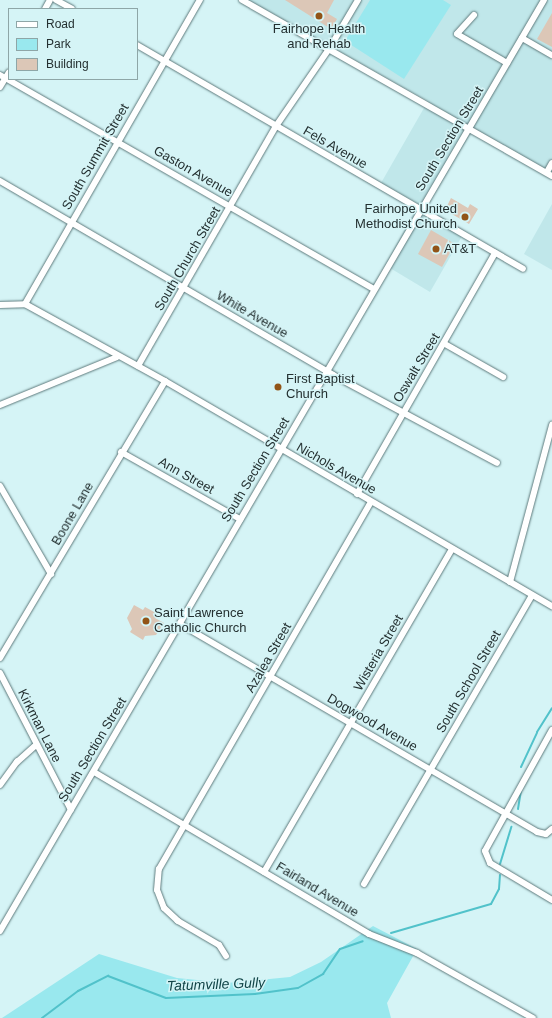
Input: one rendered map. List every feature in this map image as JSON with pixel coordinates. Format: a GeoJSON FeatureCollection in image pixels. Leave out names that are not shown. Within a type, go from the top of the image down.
{"type":"FeatureCollection","features":[{"type":"Feature","properties":{"kind":"street"},"geometry":{"type":"LineString","coordinates":[[56,0],[70,8]]}},
{"type":"Feature","properties":{"kind":"street","name":"South Summit Street"},"geometry":{"type":"LineString","coordinates":[[25,304],[200,0]]}},
{"type":"Feature","properties":{"kind":"street"},"geometry":{"type":"LineString","coordinates":[[242,0],[549,174],[552,163]]}},
{"type":"Feature","properties":{"kind":"street","name":"South Church Street"},"geometry":{"type":"LineString","coordinates":[[138,366],[276,126],[330,49],[358,0]]}},
{"type":"Feature","properties":{"kind":"street","name":"South Section Street"},"geometry":{"type":"LineString","coordinates":[[0,931],[544,0]]}},
{"type":"Feature","properties":{"kind":"street"},"geometry":{"type":"LineString","coordinates":[[474,15],[457,34],[507,63]]}},
{"type":"Feature","properties":{"kind":"street"},"geometry":{"type":"LineString","coordinates":[[522,38],[552,55]]}},
{"type":"Feature","properties":{"kind":"street","name":"Fels Avenue"},"geometry":{"type":"LineString","coordinates":[[138,47],[523,269]]}},
{"type":"Feature","properties":{"kind":"street"},"geometry":{"type":"LineString","coordinates":[[0,87],[3,76]]}},
{"type":"Feature","properties":{"kind":"street","name":"Gaston Avenue"},"geometry":{"type":"LineString","coordinates":[[10,80],[374,289]]}},
{"type":"Feature","properties":{"kind":"street","name":"White Avenue"},"geometry":{"type":"LineString","coordinates":[[0,181],[327,371],[404,411],[496,463]]}},
{"type":"Feature","properties":{"kind":"street","name":"Oswalt Street"},"geometry":{"type":"LineString","coordinates":[[357,494],[404,411],[445,344],[495,253]]}},
{"type":"Feature","properties":{"kind":"street"},"geometry":{"type":"LineString","coordinates":[[0,305],[25,304]]}},
{"type":"Feature","properties":{"kind":"street","name":"Nichols Avenue"},"geometry":{"type":"LineString","coordinates":[[25,304],[117,357],[138,366],[165,381],[552,606]]}},
{"type":"Feature","properties":{"kind":"street"},"geometry":{"type":"LineString","coordinates":[[445,344],[503,377]]}},
{"type":"Feature","properties":{"kind":"street"},"geometry":{"type":"LineString","coordinates":[[0,405],[117,357]]}},
{"type":"Feature","properties":{"kind":"street","name":"Boone Lane"},"geometry":{"type":"LineString","coordinates":[[0,658],[51,574],[121,452],[165,381]]}},
{"type":"Feature","properties":{"kind":"street"},"geometry":{"type":"LineString","coordinates":[[510,582],[552,426]]}},
{"type":"Feature","properties":{"kind":"street","name":"Ann Street"},"geometry":{"type":"LineString","coordinates":[[121,452],[240,519]]}},
{"type":"Feature","properties":{"kind":"street"},"geometry":{"type":"LineString","coordinates":[[0,486],[51,574]]}},
{"type":"Feature","properties":{"kind":"street","name":"Azalea Street"},"geometry":{"type":"LineString","coordinates":[[226,956],[219,945],[170,914],[158,897],[156,883],[159,869],[371,502]]}},
{"type":"Feature","properties":{"kind":"street","name":"Wisteria Street"},"geometry":{"type":"LineString","coordinates":[[264,872],[452,548]]}},
{"type":"Feature","properties":{"kind":"street","name":"South School Street"},"geometry":{"type":"LineString","coordinates":[[364,884],[532,595]]}},
{"type":"Feature","properties":{"kind":"street","name":"Dogwood Avenue"},"geometry":{"type":"LineString","coordinates":[[180,624],[542,834],[552,829]]}},
{"type":"Feature","properties":{"kind":"street","name":"Kirkman Lane"},"geometry":{"type":"LineString","coordinates":[[0,673],[36,746],[71,810]]}},
{"type":"Feature","properties":{"kind":"street"},"geometry":{"type":"LineString","coordinates":[[552,730],[487,844],[486,859],[552,900]]}},
{"type":"Feature","properties":{"kind":"street"},"geometry":{"type":"LineString","coordinates":[[0,785],[17,762],[36,746]]}},
{"type":"Feature","properties":{"kind":"street","name":"Fairland Avenue"},"geometry":{"type":"LineString","coordinates":[[94,772],[369,934],[417,953],[533,1018]]}},
{"type":"Feature","properties":{"kind":"shaded area"},"geometry":{"type":"Polygon","coordinates":[[[248,0],[552,0],[552,179],[471,133],[426,208],[465,231],[430,292],[385,265],[419,204],[381,183],[428,101],[248,0]]]}},
{"type":"Feature","properties":{"kind":"shaded area"},"geometry":{"type":"Polygon","coordinates":[[[552,204],[552,270],[524,254],[552,204]]]}},
{"type":"Feature","properties":{"kind":"green space"},"geometry":{"type":"Polygon","coordinates":[[[370,0],[443,0],[451,5],[404,79],[345,41],[370,0]]]}},
{"type":"Feature","properties":{"kind":"green space"},"geometry":{"type":"Polygon","coordinates":[[[373,926],[417,949],[387,1003],[391,1018],[2,1018],[99,954],[177,978],[227,983],[290,977],[321,962],[373,926]]]}},
{"type":"Feature","properties":{"kind":"building","name":"Fairhope Health and Rehab"},"geometry":{"type":"Polygon","coordinates":[[[285,0],[334,0],[327,13],[337,19],[331,29],[285,0]]]}},
{"type":"Feature","properties":{"kind":"building"},"geometry":{"type":"Polygon","coordinates":[[[552,13],[552,47],[537,39],[552,13]]]}},
{"type":"Feature","properties":{"kind":"building","name":"Fairhope United Methodist Church"},"geometry":{"type":"Polygon","coordinates":[[[451,198],[468,208],[470,204],[478,209],[469,224],[445,210],[451,198]]]}},
{"type":"Feature","properties":{"kind":"building","name":"AT&T"},"geometry":{"type":"Polygon","coordinates":[[[431,230],[455,244],[442,267],[418,254],[431,230]]]}},
{"type":"Feature","properties":{"kind":"building","name":"Saint Lawrence Catholic Church"},"geometry":{"type":"Polygon","coordinates":[[[134,605],[143,610],[145,607],[158,614],[155,618],[164,623],[156,635],[145,636],[143,640],[130,632],[132,629],[127,618],[134,605]]]}},
{"type":"Feature","properties":{"kind":"waterway","name":"Tatumville Gully"},"geometry":{"type":"LineString","coordinates":[[521,767],[537,732],[552,708]]}},
{"type":"Feature","properties":{"kind":"waterway","name":"Tatumville Gully"},"geometry":{"type":"LineString","coordinates":[[518,809],[521,791]]}},
{"type":"Feature","properties":{"kind":"waterway","name":"Tatumville Gully"},"geometry":{"type":"LineString","coordinates":[[500,864],[511,827]]}},
{"type":"Feature","properties":{"kind":"waterway","name":"Tatumville Gully"},"geometry":{"type":"LineString","coordinates":[[391,933],[491,904],[499,889],[500,875]]}},
{"type":"Feature","properties":{"kind":"waterway","name":"Tatumville Gully"},"geometry":{"type":"LineString","coordinates":[[42,1018],[78,991],[108,976],[166,998],[255,994],[298,988],[323,974],[340,949],[363,941]]}},
{"type":"Feature","properties":{"kind":"place","name":"Fairhope Health and Rehab"},"geometry":{"type":"Point","coordinates":[319,16]}},
{"type":"Feature","properties":{"kind":"place","name":"Fairhope United Methodist Church"},"geometry":{"type":"Point","coordinates":[465,217]}},
{"type":"Feature","properties":{"kind":"place","name":"AT&T"},"geometry":{"type":"Point","coordinates":[436,249]}},
{"type":"Feature","properties":{"kind":"place","name":"First Baptist Church"},"geometry":{"type":"Point","coordinates":[278,387]}},
{"type":"Feature","properties":{"kind":"place","name":"Saint Lawrence Catholic Church"},"geometry":{"type":"Point","coordinates":[146,621]}}]}
